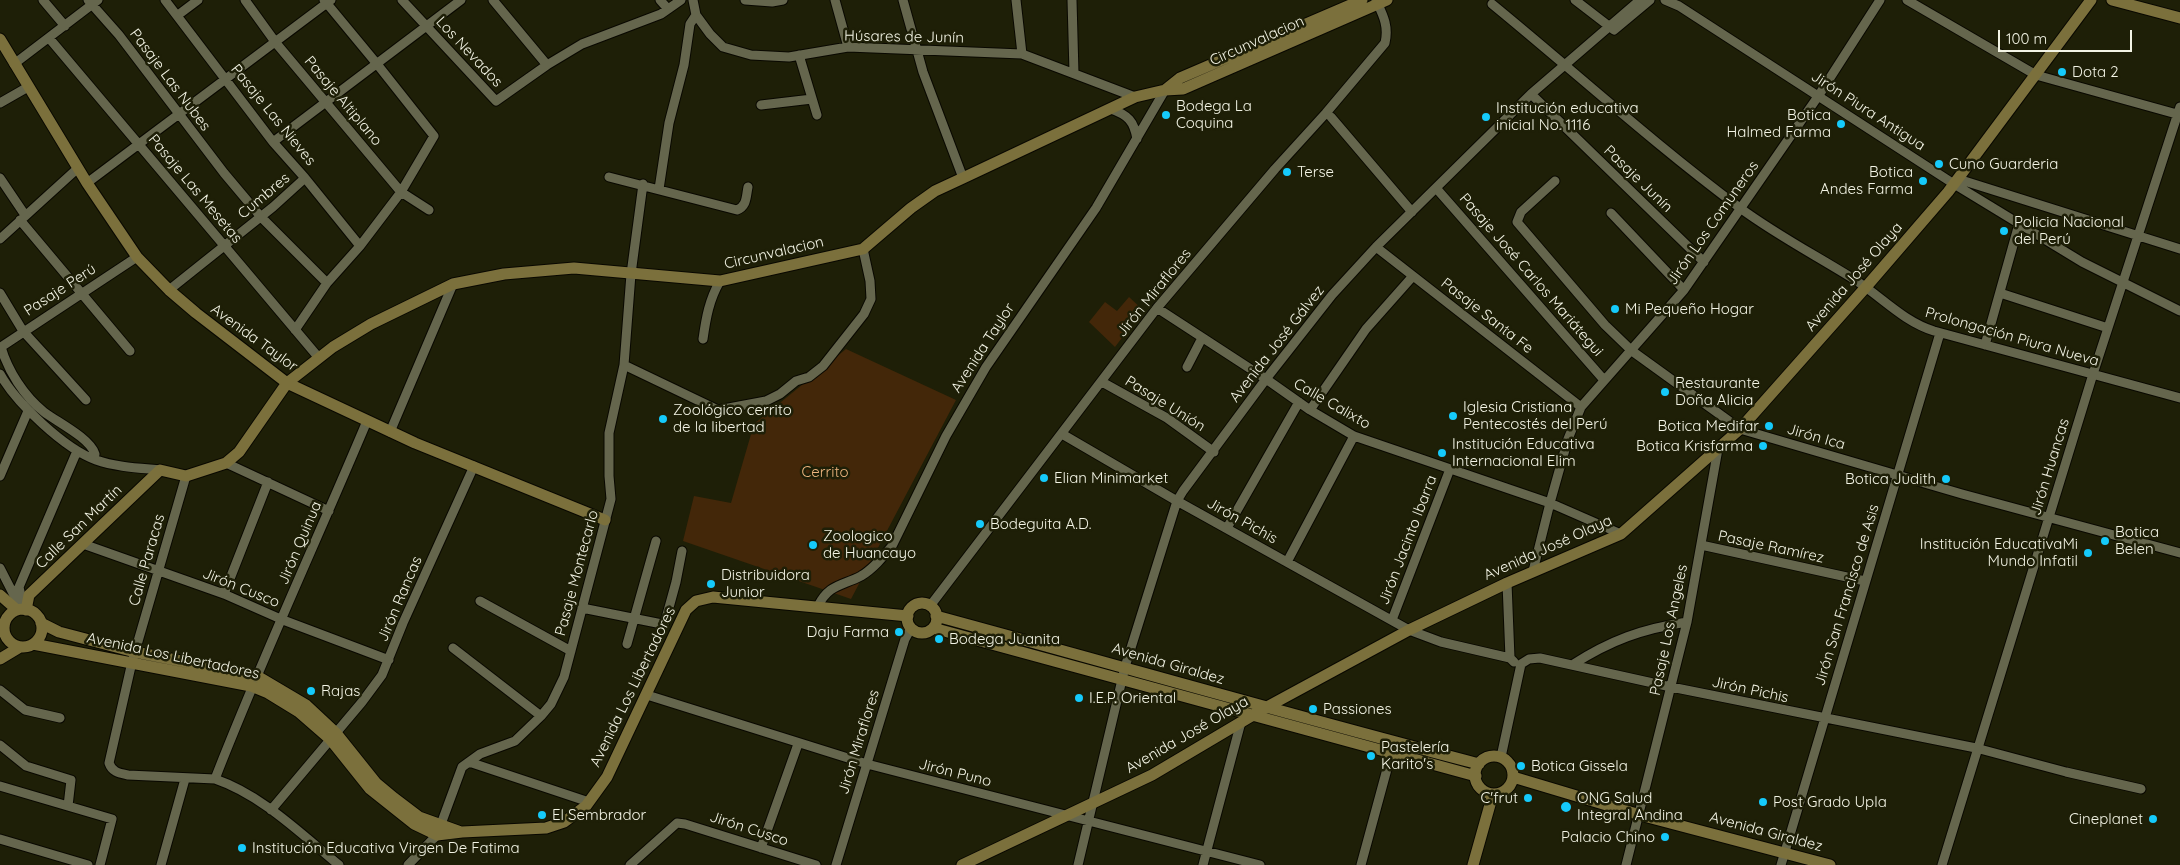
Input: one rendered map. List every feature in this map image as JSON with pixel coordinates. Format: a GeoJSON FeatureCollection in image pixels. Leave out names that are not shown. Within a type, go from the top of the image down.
{"type":"FeatureCollection","features":[{"type":"Feature","properties":{"kind":"street"},"geometry":{"type":"LineString","coordinates":[[42,0],[64,26]]}},
{"type":"Feature","properties":{"kind":"street","name":"Pasaje Las Nieves"},"geometry":{"type":"LineString","coordinates":[[165,0],[273,142],[306,178],[360,246]]}},
{"type":"Feature","properties":{"kind":"street"},"geometry":{"type":"LineString","coordinates":[[178,15],[198,0]]}},
{"type":"Feature","properties":{"kind":"street","name":"Pasaje Altiplano"},"geometry":{"type":"LineString","coordinates":[[245,0],[276,42],[401,192],[429,210]]}},
{"type":"Feature","properties":{"kind":"street","name":"Los Nevados"},"geometry":{"type":"LineString","coordinates":[[402,0],[496,101],[546,65]]}},
{"type":"Feature","properties":{"kind":"street"},"geometry":{"type":"LineString","coordinates":[[273,142],[461,0]]}},
{"type":"Feature","properties":{"kind":"street"},"geometry":{"type":"LineString","coordinates":[[493,0],[546,65],[582,44],[661,14],[682,0]]}},
{"type":"Feature","properties":{"kind":"street"},"geometry":{"type":"LineString","coordinates":[[660,0],[668,9]]}},
{"type":"Feature","properties":{"kind":"street","name":"Húsares de Junín"},"geometry":{"type":"LineString","coordinates":[[693,0],[696,15],[710,34],[723,47],[751,55],[789,57],[848,47],[1022,54],[1074,72],[1135,97]]}},
{"type":"Feature","properties":{"kind":"street"},"geometry":{"type":"LineString","coordinates":[[746,0],[772,2],[783,0]]}},
{"type":"Feature","properties":{"kind":"street"},"geometry":{"type":"LineString","coordinates":[[835,0],[848,47]]}},
{"type":"Feature","properties":{"kind":"street"},"geometry":{"type":"LineString","coordinates":[[903,0],[917,50],[963,178]]}},
{"type":"Feature","properties":{"kind":"street"},"geometry":{"type":"LineString","coordinates":[[1016,0],[1022,54]]}},
{"type":"Feature","properties":{"kind":"street"},"geometry":{"type":"LineString","coordinates":[[1072,0],[1074,72]]}},
{"type":"Feature","properties":{"kind":"street","name":"Circunvalacion"},"geometry":{"type":"LineString","coordinates":[[1165,90],[1180,78],[1362,0]]}},
{"type":"Feature","properties":{"kind":"street"},"geometry":{"type":"LineString","coordinates":[[1575,0],[1614,30],[1650,0]]}},
{"type":"Feature","properties":{"kind":"street","name":"Avenida José Gálvez"},"geometry":{"type":"LineString","coordinates":[[1078,865],[1125,673],[1177,501],[1266,378],[1332,295],[1376,247],[1531,94],[1640,0]]}},
{"type":"Feature","properties":{"kind":"street","name":"Jirón Piura Antigua"},"geometry":{"type":"LineString","coordinates":[[1665,0],[1679,3],[2019,224],[2082,262],[2180,311]]}},
{"type":"Feature","properties":{"kind":"street","name":"Jirón Los Comuneros"},"geometry":{"type":"LineString","coordinates":[[1533,571],[1568,439],[1581,407],[1684,290],[1742,209],[1880,0]]}},
{"type":"Feature","properties":{"kind":"street"},"geometry":{"type":"LineString","coordinates":[[1907,0],[2036,75],[2179,112]]}},
{"type":"Feature","properties":{"kind":"street","name":"Avenida José Olaya"},"geometry":{"type":"LineString","coordinates":[[962,865],[1152,775],[1265,708],[1409,630],[1507,582],[1621,534],[1740,429],[1866,286],[1956,182],[2091,0]]}},
{"type":"Feature","properties":{"kind":"street"},"geometry":{"type":"LineString","coordinates":[[2112,0],[2180,18]]}},
{"type":"Feature","properties":{"kind":"street"},"geometry":{"type":"LineString","coordinates":[[87,184],[138,144],[227,80],[327,1],[434,136],[401,192],[360,246],[326,284],[295,330]]}},
{"type":"Feature","properties":{"kind":"street","name":"Circunvalacion"},"geometry":{"type":"LineString","coordinates":[[226,463],[239,452],[288,383],[319,358],[371,324],[452,284],[504,274],[574,268],[720,281],[864,249],[911,208],[935,191],[1135,97],[1165,90],[1183,89],[1380,1]]}},
{"type":"Feature","properties":{"kind":"street","name":"Jirón Miraflores"},"geometry":{"type":"LineString","coordinates":[[933,611],[1157,308],[1275,168],[1326,113],[1385,43],[1387,32],[1380,1]]}},
{"type":"Feature","properties":{"kind":"street"},"geometry":{"type":"LineString","coordinates":[[14,64],[93,2]]}},
{"type":"Feature","properties":{"kind":"street","name":"Pasaje Las Nubes"},"geometry":{"type":"LineString","coordinates":[[93,2],[224,173],[261,217],[326,284]]}},
{"type":"Feature","properties":{"kind":"street","name":"Prolongación Piura Nueva"},"geometry":{"type":"LineString","coordinates":[[1492,4],[1565,64],[1639,130],[1742,209],[1866,286],[1908,320],[1940,333],[2180,398]]}},
{"type":"Feature","properties":{"kind":"street"},"geometry":{"type":"LineString","coordinates":[[659,189],[669,123],[684,65],[690,24],[696,15]]}},
{"type":"Feature","properties":{"kind":"street","name":"Pasaje Las Mesetas"},"geometry":{"type":"LineString","coordinates":[[49,38],[319,358]]}},
{"type":"Feature","properties":{"kind":"street","name":"Avenida Taylor"},"geometry":{"type":"LineString","coordinates":[[0,39],[87,184],[137,257],[169,290],[196,313],[288,383],[390,432],[605,520]]}},
{"type":"Feature","properties":{"kind":"street"},"geometry":{"type":"LineString","coordinates":[[799,55],[817,115]]}},
{"type":"Feature","properties":{"kind":"street"},"geometry":{"type":"LineString","coordinates":[[0,103],[28,87]]}},
{"type":"Feature","properties":{"kind":"street","name":"Avenida Taylor"},"geometry":{"type":"LineString","coordinates":[[818,606],[830,589],[862,575],[881,560],[892,546],[946,436],[986,367],[1096,208],[1165,90]]}},
{"type":"Feature","properties":{"kind":"street","name":"Pasaje Junín"},"geometry":{"type":"LineString","coordinates":[[1531,94],[1704,262]]}},
{"type":"Feature","properties":{"kind":"street"},"geometry":{"type":"LineString","coordinates":[[761,105],[812,99]]}},
{"type":"Feature","properties":{"kind":"street"},"geometry":{"type":"LineString","coordinates":[[1111,109],[1124,113],[1131,119],[1135,127],[1137,139]]}},
{"type":"Feature","properties":{"kind":"street","name":"Jirón Huancas"},"geometry":{"type":"LineString","coordinates":[[1942,865],[1976,748],[2049,518],[2092,374],[2179,112]]}},
{"type":"Feature","properties":{"kind":"street"},"geometry":{"type":"LineString","coordinates":[[1331,118],[1412,212]]}},
{"type":"Feature","properties":{"kind":"street"},"geometry":{"type":"LineString","coordinates":[[0,239],[78,168]]}},
{"type":"Feature","properties":{"kind":"street"},"geometry":{"type":"LineString","coordinates":[[609,176],[737,210],[742,208],[745,203],[748,187]]}},
{"type":"Feature","properties":{"kind":"street"},"geometry":{"type":"LineString","coordinates":[[0,178],[22,218],[130,351]]}},
{"type":"Feature","properties":{"kind":"street","name":"Cumbres"},"geometry":{"type":"LineString","coordinates":[[169,290],[261,217],[306,178]]}},
{"type":"Feature","properties":{"kind":"street","name":"Jirón Ica"},"geometry":{"type":"LineString","coordinates":[[1555,181],[1521,212],[1517,222],[1605,325],[1632,351],[1740,429],[2049,518],[2180,553]]}},
{"type":"Feature","properties":{"kind":"street"},"geometry":{"type":"LineString","coordinates":[[1956,182],[2180,249]]}},
{"type":"Feature","properties":{"kind":"street","name":"Pasaje Montecarlo"},"geometry":{"type":"LineString","coordinates":[[439,830],[462,767],[480,754],[515,741],[551,704],[564,677],[611,499],[608,476],[609,433],[624,365],[631,274],[643,184]]}},
{"type":"Feature","properties":{"kind":"street","name":"Pasaje José Carlos Mariátegui"},"geometry":{"type":"LineString","coordinates":[[1436,188],[1604,380]]}},
{"type":"Feature","properties":{"kind":"street"},"geometry":{"type":"LineString","coordinates":[[1611,213],[1684,290]]}},
{"type":"Feature","properties":{"kind":"street"},"geometry":{"type":"LineString","coordinates":[[1985,345],[2019,224]]}},
{"type":"Feature","properties":{"kind":"street","name":"Pasaje Santa Fe"},"geometry":{"type":"LineString","coordinates":[[1376,247],[1581,407]]}},
{"type":"Feature","properties":{"kind":"street"},"geometry":{"type":"LineString","coordinates":[[624,365],[718,410],[766,401],[780,394],[796,381],[809,377],[823,366],[864,314],[871,299],[870,280],[864,249]]}},
{"type":"Feature","properties":{"kind":"street","name":"Pasaje Perú"},"geometry":{"type":"LineString","coordinates":[[94,459],[94,449],[89,444],[43,411],[28,396],[8,368],[0,347],[137,257]]}},
{"type":"Feature","properties":{"kind":"street"},"geometry":{"type":"LineString","coordinates":[[1310,410],[1366,329],[1413,276]]}},
{"type":"Feature","properties":{"kind":"street"},"geometry":{"type":"LineString","coordinates":[[703,340],[708,307],[720,281]]}},
{"type":"Feature","properties":{"kind":"street"},"geometry":{"type":"LineString","coordinates":[[390,432],[452,284]]}},
{"type":"Feature","properties":{"kind":"street"},"geometry":{"type":"LineString","coordinates":[[2000,293],[2108,328]]}},
{"type":"Feature","properties":{"kind":"street"},"geometry":{"type":"LineString","coordinates":[[0,294],[24,331],[86,400]]}},
{"type":"Feature","properties":{"kind":"street","name":"Calle Calixto"},"geometry":{"type":"LineString","coordinates":[[1157,308],[1266,378],[1310,410],[1354,436],[1550,503],[1621,534]]}},
{"type":"Feature","properties":{"kind":"street","name":"Jirón San Francisco de Asis"},"geometry":{"type":"LineString","coordinates":[[1781,865],[1940,333]]}},
{"type":"Feature","properties":{"kind":"street"},"geometry":{"type":"LineString","coordinates":[[1187,367],[1202,338]]}},
{"type":"Feature","properties":{"kind":"street"},"geometry":{"type":"LineString","coordinates":[[0,374],[7,386],[28,411],[77,451],[94,459],[129,467],[160,470],[186,476],[226,463],[329,511]]}},
{"type":"Feature","properties":{"kind":"street","name":"Pasaje Unión"},"geometry":{"type":"LineString","coordinates":[[1102,382],[1167,418],[1214,452]]}},
{"type":"Feature","properties":{"kind":"street"},"geometry":{"type":"LineString","coordinates":[[1226,528],[1299,402]]}},
{"type":"Feature","properties":{"kind":"street"},"geometry":{"type":"LineString","coordinates":[[0,476],[28,411]]}},
{"type":"Feature","properties":{"kind":"street","name":"Jirón Quinua"},"geometry":{"type":"LineString","coordinates":[[251,686],[283,620],[367,420]]}},
{"type":"Feature","properties":{"kind":"street","name":"Jirón Pichis"},"geometry":{"type":"LineString","coordinates":[[1062,434],[1177,501],[1409,630],[1441,642],[1510,658],[1513,662],[1521,664],[1529,659],[1540,658],[1671,688],[1976,748],[2066,772],[2141,789]]}},
{"type":"Feature","properties":{"kind":"street"},"geometry":{"type":"LineString","coordinates":[[1287,562],[1354,436]]}},
{"type":"Feature","properties":{"kind":"street","name":"Pasaje Los Angeles"},"geometry":{"type":"LineString","coordinates":[[1626,865],[1687,622],[1718,449]]}},
{"type":"Feature","properties":{"kind":"street"},"geometry":{"type":"LineString","coordinates":[[22,610],[19,587],[21,580],[77,451]]}},
{"type":"Feature","properties":{"kind":"street","name":"Jirón Rancas"},"geometry":{"type":"LineString","coordinates":[[271,810],[382,675],[403,623],[474,466]]}},
{"type":"Feature","properties":{"kind":"street","name":"Jirón Jacinto Ibarra"},"geometry":{"type":"LineString","coordinates":[[1392,620],[1450,469]]}},
{"type":"Feature","properties":{"kind":"street","name":"Calle San Martín"},"geometry":{"type":"LineString","coordinates":[[22,610],[29,595],[160,470]]}},
{"type":"Feature","properties":{"kind":"street","name":"Calle Paracas"},"geometry":{"type":"LineString","coordinates":[[185,779],[128,775],[114,771],[109,763],[133,657],[186,476]]}},
{"type":"Feature","properties":{"kind":"street"},"geometry":{"type":"LineString","coordinates":[[224,594],[268,482]]}},
{"type":"Feature","properties":{"kind":"street"},"geometry":{"type":"LineString","coordinates":[[627,644],[656,541]]}},
{"type":"Feature","properties":{"kind":"street","name":"Jirón Cusco"},"geometry":{"type":"LineString","coordinates":[[83,544],[224,594],[283,620],[389,660]]}},
{"type":"Feature","properties":{"kind":"street","name":"Pasaje Ramírez"},"geometry":{"type":"LineString","coordinates":[[1701,545],[1865,581]]}},
{"type":"Feature","properties":{"kind":"street"},"geometry":{"type":"LineString","coordinates":[[582,608],[662,624],[665,622],[676,582],[682,551]]}},
{"type":"Feature","properties":{"kind":"street"},"geometry":{"type":"LineString","coordinates":[[0,568],[22,610]]}},
{"type":"Feature","properties":{"kind":"street"},"geometry":{"type":"LineString","coordinates":[[1507,582],[1510,658]]}},
{"type":"Feature","properties":{"kind":"street"},"geometry":{"type":"LineString","coordinates":[[0,595],[22,610],[35,614],[41,623],[41,635],[33,644],[20,647],[0,659]]}},
{"type":"Feature","properties":{"kind":"street","name":"Avenida Los Libertadores"},"geometry":{"type":"LineString","coordinates":[[33,644],[257,676],[306,705],[376,783],[419,817],[439,830],[462,832],[546,828],[564,822],[589,802],[607,777],[686,610],[696,601],[713,597],[908,616]]}},
{"type":"Feature","properties":{"kind":"street"},"geometry":{"type":"LineString","coordinates":[[480,601],[571,651]]}},
{"type":"Feature","properties":{"kind":"street"},"geometry":{"type":"LineString","coordinates":[[917,604],[933,611],[933,628],[922,633],[911,628],[908,616],[912,608],[917,604]]}},
{"type":"Feature","properties":{"kind":"street"},"geometry":{"type":"LineString","coordinates":[[0,647],[6,620],[22,610]]}},
{"type":"Feature","properties":{"kind":"street","name":"Avenida Giraldez"},"geometry":{"type":"LineString","coordinates":[[933,611],[1254,715],[1393,748],[1479,764]]}},
{"type":"Feature","properties":{"kind":"street"},"geometry":{"type":"LineString","coordinates":[[1572,665],[1593,651],[1624,637],[1652,628],[1687,622]]}},
{"type":"Feature","properties":{"kind":"street","name":"Avenida Los Libertadores"},"geometry":{"type":"LineString","coordinates":[[41,623],[58,632],[76,636],[133,657],[251,686],[268,693],[333,736]]}},
{"type":"Feature","properties":{"kind":"street","name":"Jirón Miraflores"},"geometry":{"type":"LineString","coordinates":[[836,865],[905,639],[911,628]]}},
{"type":"Feature","properties":{"kind":"street","name":"Avenida Giraldez"},"geometry":{"type":"LineString","coordinates":[[933,628],[1265,708],[1476,776]]}},
{"type":"Feature","properties":{"kind":"street"},"geometry":{"type":"LineString","coordinates":[[3,630],[10,643],[20,647]]}},
{"type":"Feature","properties":{"kind":"street"},"geometry":{"type":"LineString","coordinates":[[72,651],[76,636]]}},
{"type":"Feature","properties":{"kind":"street"},"geometry":{"type":"LineString","coordinates":[[453,648],[541,716]]}},
{"type":"Feature","properties":{"kind":"street"},"geometry":{"type":"LineString","coordinates":[[1501,757],[1521,664]]}},
{"type":"Feature","properties":{"kind":"street"},"geometry":{"type":"LineString","coordinates":[[215,779],[251,686]]}},
{"type":"Feature","properties":{"kind":"street"},"geometry":{"type":"LineString","coordinates":[[0,690],[25,710],[60,718]]}},
{"type":"Feature","properties":{"kind":"street","name":"Jirón Puno"},"geometry":{"type":"LineString","coordinates":[[647,695],[798,744],[867,764],[1260,865]]}},
{"type":"Feature","properties":{"kind":"street"},"geometry":{"type":"LineString","coordinates":[[1203,865],[1241,722]]}},
{"type":"Feature","properties":{"kind":"street"},"geometry":{"type":"LineString","coordinates":[[761,848],[798,744]]}},
{"type":"Feature","properties":{"kind":"street"},"geometry":{"type":"LineString","coordinates":[[0,745],[26,766],[71,780],[68,806]]}},
{"type":"Feature","properties":{"kind":"street"},"geometry":{"type":"LineString","coordinates":[[1361,865],[1393,748]]}},
{"type":"Feature","properties":{"kind":"street"},"geometry":{"type":"LineString","coordinates":[[1488,757],[1501,757],[1510,764],[1517,779],[1506,789],[1493,794],[1480,787],[1476,776],[1479,764],[1488,757]]}},
{"type":"Feature","properties":{"kind":"street"},"geometry":{"type":"LineString","coordinates":[[469,762],[589,802]]}},
{"type":"Feature","properties":{"kind":"street"},"geometry":{"type":"LineString","coordinates":[[163,864],[185,779],[215,779],[238,788],[271,810],[339,865]]}},
{"type":"Feature","properties":{"kind":"street","name":"Avenida Giraldez"},"geometry":{"type":"LineString","coordinates":[[1517,779],[1640,815],[1830,865]]}},
{"type":"Feature","properties":{"kind":"street"},"geometry":{"type":"LineString","coordinates":[[0,786],[112,819],[100,865]]}},
{"type":"Feature","properties":{"kind":"street"},"geometry":{"type":"LineString","coordinates":[[1472,865],[1493,794]]}},
{"type":"Feature","properties":{"kind":"street","name":"Jirón Cusco"},"geometry":{"type":"LineString","coordinates":[[630,865],[673,825],[685,824],[816,865]]}},
{"type":"Feature","properties":{"kind":"street"},"geometry":{"type":"LineString","coordinates":[[408,865],[417,861],[439,830]]}},
{"type":"Feature","properties":{"kind":"street"},"geometry":{"type":"LineString","coordinates":[[0,839],[88,865]]}},
{"type":"Feature","properties":{"kind":"green space"},"geometry":{"type":"Polygon","coordinates":[[[1129,297],[1143,310],[1115,347],[1089,322],[1105,302],[1117,311],[1129,297]]]}},
{"type":"Feature","properties":{"kind":"green space","name":"Cerrito"},"geometry":{"type":"Polygon","coordinates":[[[846,349],[956,400],[851,599],[683,541],[694,496],[731,503],[754,424],[846,349]]]}},
{"type":"Feature","properties":{"kind":"place","name":"Dota 2"},"geometry":{"type":"Point","coordinates":[2062,72]}},
{"type":"Feature","properties":{"kind":"place","name":"Bodega La Coquina"},"geometry":{"type":"Point","coordinates":[1166,115]}},
{"type":"Feature","properties":{"kind":"place","name":"Institución educativa inicial No. 1116"},"geometry":{"type":"Point","coordinates":[1486,117]}},
{"type":"Feature","properties":{"kind":"place","name":"Botica Halmed Farma"},"geometry":{"type":"Point","coordinates":[1841,124]}},
{"type":"Feature","properties":{"kind":"place","name":"Cuno Guarderia"},"geometry":{"type":"Point","coordinates":[1939,164]}},
{"type":"Feature","properties":{"kind":"place","name":"Terse"},"geometry":{"type":"Point","coordinates":[1287,172]}},
{"type":"Feature","properties":{"kind":"place","name":"Botica Andes Farma"},"geometry":{"type":"Point","coordinates":[1923,181]}},
{"type":"Feature","properties":{"kind":"place","name":"Policia Nacional del Perú"},"geometry":{"type":"Point","coordinates":[2004,231]}},
{"type":"Feature","properties":{"kind":"place","name":"Mi Pequeño Hogar"},"geometry":{"type":"Point","coordinates":[1615,309]}},
{"type":"Feature","properties":{"kind":"place","name":"Restaurante Doña Alicia"},"geometry":{"type":"Point","coordinates":[1665,392]}},
{"type":"Feature","properties":{"kind":"place","name":"Iglesia Cristiana Pentecostés del Perú"},"geometry":{"type":"Point","coordinates":[1453,416]}},
{"type":"Feature","properties":{"kind":"place","name":"Zoológico cerrito de la libertad"},"geometry":{"type":"Point","coordinates":[663,419]}},
{"type":"Feature","properties":{"kind":"place","name":"Botica Medifar"},"geometry":{"type":"Point","coordinates":[1769,426]}},
{"type":"Feature","properties":{"kind":"place","name":"Botica Krisfarma"},"geometry":{"type":"Point","coordinates":[1763,446]}},
{"type":"Feature","properties":{"kind":"place","name":"Institución Educativa Internacional Elim"},"geometry":{"type":"Point","coordinates":[1442,453]}},
{"type":"Feature","properties":{"kind":"place","name":"Elian Minimarket"},"geometry":{"type":"Point","coordinates":[1044,478]}},
{"type":"Feature","properties":{"kind":"place","name":"Botica Judith"},"geometry":{"type":"Point","coordinates":[1946,479]}},
{"type":"Feature","properties":{"kind":"place","name":"Bodeguita A.D."},"geometry":{"type":"Point","coordinates":[980,524]}},
{"type":"Feature","properties":{"kind":"place","name":"Botica Belen"},"geometry":{"type":"Point","coordinates":[2105,541]}},
{"type":"Feature","properties":{"kind":"place","name":"Zoologico de Huancayo"},"geometry":{"type":"Point","coordinates":[813,545]}},
{"type":"Feature","properties":{"kind":"place","name":"Institución EducativaMi Mundo Infatil"},"geometry":{"type":"Point","coordinates":[2088,553]}},
{"type":"Feature","properties":{"kind":"place","name":"Distribuidora Junior"},"geometry":{"type":"Point","coordinates":[711,584]}},
{"type":"Feature","properties":{"kind":"place","name":"Daju Farma"},"geometry":{"type":"Point","coordinates":[899,632]}},
{"type":"Feature","properties":{"kind":"place","name":"Bodega Juanita"},"geometry":{"type":"Point","coordinates":[939,639]}},
{"type":"Feature","properties":{"kind":"place","name":"Rajas"},"geometry":{"type":"Point","coordinates":[311,691]}},
{"type":"Feature","properties":{"kind":"place","name":"I.E.P. Oriental"},"geometry":{"type":"Point","coordinates":[1079,698]}},
{"type":"Feature","properties":{"kind":"place","name":"Passiones"},"geometry":{"type":"Point","coordinates":[1313,709]}},
{"type":"Feature","properties":{"kind":"place","name":"Pastelería Karito's"},"geometry":{"type":"Point","coordinates":[1371,756]}},
{"type":"Feature","properties":{"kind":"place","name":"Botica Gissela"},"geometry":{"type":"Point","coordinates":[1521,766]}},
{"type":"Feature","properties":{"kind":"place","name":"C'frut"},"geometry":{"type":"Point","coordinates":[1528,798]}},
{"type":"Feature","properties":{"kind":"place","name":"Post Grado Upla"},"geometry":{"type":"Point","coordinates":[1763,802]}},
{"type":"Feature","properties":{"kind":"place","name":"ONG Salud Integral Andina"},"geometry":{"type":"Point","coordinates":[1566,807]}},
{"type":"Feature","properties":{"kind":"place","name":"El Sembrador"},"geometry":{"type":"Point","coordinates":[542,815]}},
{"type":"Feature","properties":{"kind":"place","name":"Cineplanet"},"geometry":{"type":"Point","coordinates":[2153,819]}},
{"type":"Feature","properties":{"kind":"place","name":"Palacio Chino"},"geometry":{"type":"Point","coordinates":[1665,837]}},
{"type":"Feature","properties":{"kind":"place","name":"Institución Educativa Virgen De Fatima"},"geometry":{"type":"Point","coordinates":[242,848]}}]}
